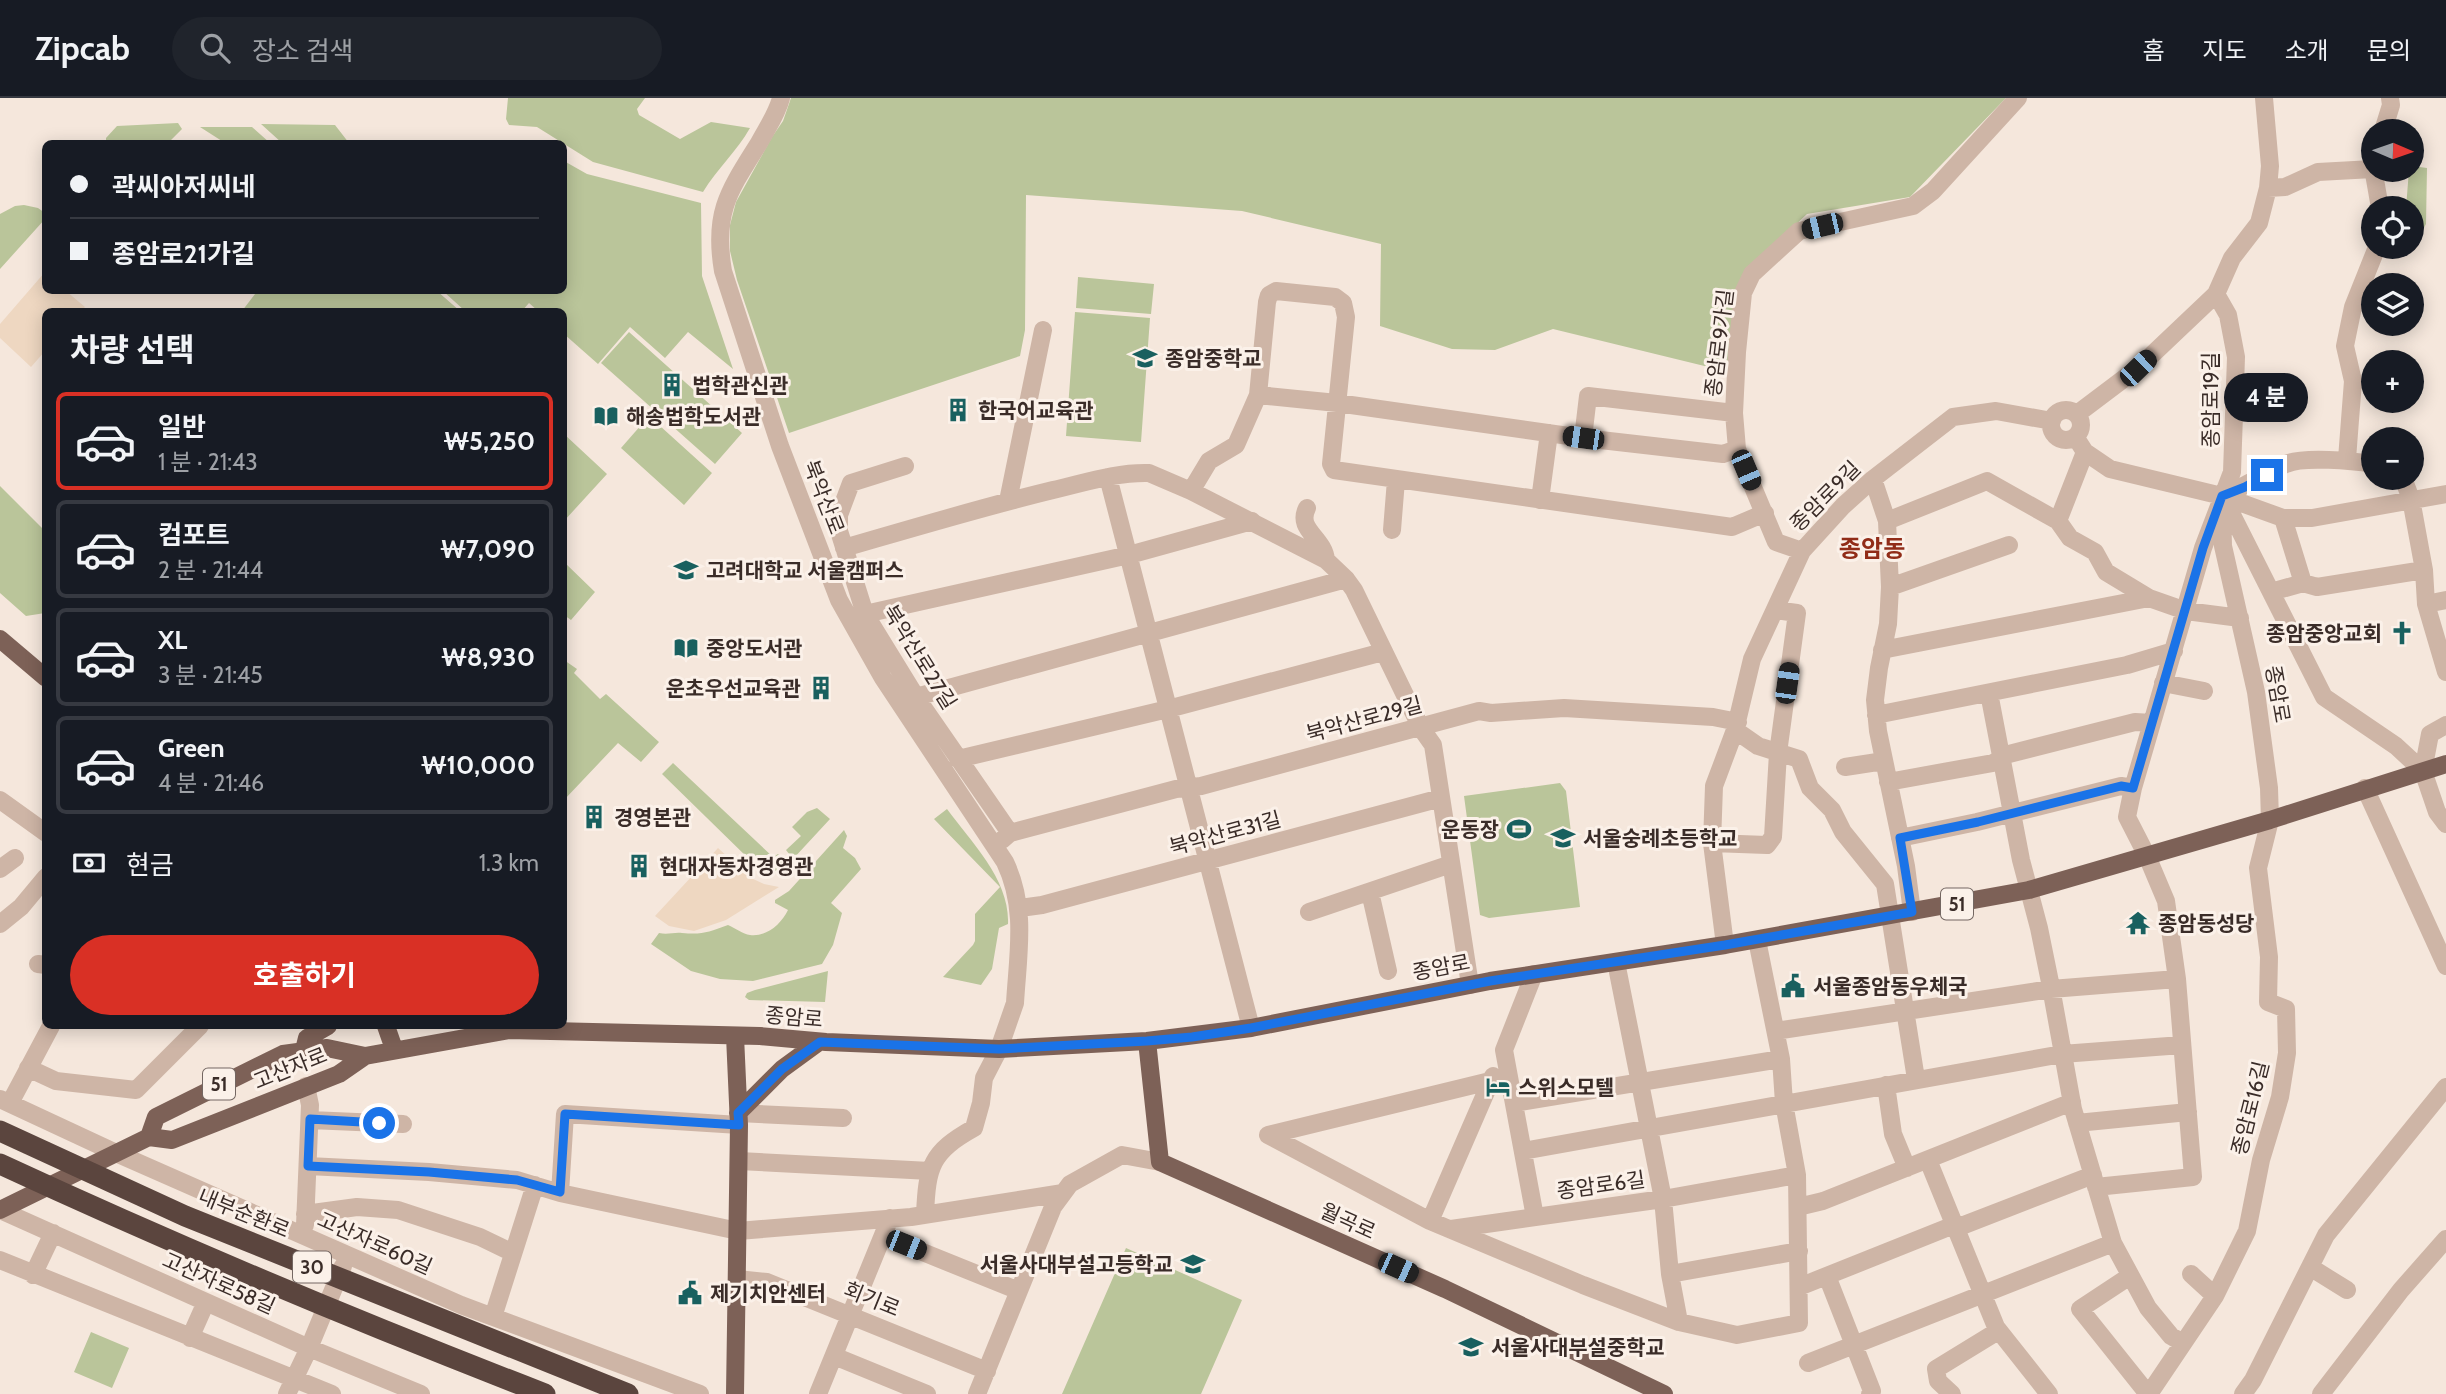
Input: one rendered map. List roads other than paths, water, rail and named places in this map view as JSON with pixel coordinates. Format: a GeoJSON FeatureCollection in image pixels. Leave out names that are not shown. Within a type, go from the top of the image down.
{"type":"FeatureCollection","features":[{"type":"Feature","properties":{"kind":"highway","name":"내부순환로"},"geometry":{"type":"LineString","coordinates":[[0,1131],[186,1216],[628,1394]]}},
{"type":"Feature","properties":{"kind":"highway","name":"30"},"geometry":{"type":"LineString","coordinates":[[0,1164],[280,1288],[545,1394]]}},
{"type":"Feature","properties":{"kind":"main road"},"geometry":{"type":"LineString","coordinates":[[2,646],[42,675]]}},
{"type":"Feature","properties":{"kind":"main road","name":"종암로"},"geometry":{"type":"LineString","coordinates":[[584,1030],[999,1049],[1147,1041],[1251,1028],[1470,985],[1756,940],[2029,890],[2270,820],[2446,764]]}},
{"type":"Feature","properties":{"kind":"main road"},"geometry":{"type":"LineString","coordinates":[[567,1020],[584,1030]]}},
{"type":"Feature","properties":{"kind":"main road"},"geometry":{"type":"LineString","coordinates":[[304,1050],[307,1038],[323,1029]]}},
{"type":"Feature","properties":{"kind":"main road"},"geometry":{"type":"LineString","coordinates":[[387,1029],[394,1049]]}},
{"type":"Feature","properties":{"kind":"main road","name":"고산자로"},"geometry":{"type":"LineString","coordinates":[[0,1210],[149,1137],[172,1140],[339,1074],[365,1056],[509,1030],[584,1030]]}},
{"type":"Feature","properties":{"kind":"main road"},"geometry":{"type":"LineString","coordinates":[[735,1394],[739,1119],[736,1035]]}},
{"type":"Feature","properties":{"kind":"main road"},"geometry":{"type":"LineString","coordinates":[[1147,1041],[1160,1162]]}},
{"type":"Feature","properties":{"kind":"main road"},"geometry":{"type":"LineString","coordinates":[[739,1119],[782,1069],[820,1042]]}},
{"type":"Feature","properties":{"kind":"main road","name":"고산자로"},"geometry":{"type":"LineString","coordinates":[[149,1137],[156,1116],[267,1060],[304,1050],[333,1048],[365,1056]]}},
{"type":"Feature","properties":{"kind":"main road","name":"월곡로"},"geometry":{"type":"LineString","coordinates":[[1160,1162],[1445,1289],[1664,1394]]}},
{"type":"Feature","properties":{"kind":"street","name":"북악산로"},"geometry":{"type":"LineString","coordinates":[[781,98],[774,116],[724,203],[719,242],[723,271],[780,446],[839,600],[883,678],[1012,878],[1020,908],[1015,1003],[999,1049]]}},
{"type":"Feature","properties":{"kind":"street","name":"종암로9가길"},"geometry":{"type":"LineString","coordinates":[[1802,551],[1776,542],[1737,449],[1734,413],[1743,293],[1752,274],[1799,231],[1913,206],[1933,191],[2018,98]]}},
{"type":"Feature","properties":{"kind":"street","name":"종암로19길"},"geometry":{"type":"LineString","coordinates":[[2077,414],[2138,368],[2216,293],[2232,258],[2259,223],[2268,188],[2270,166],[2264,98]]}},
{"type":"Feature","properties":{"kind":"street"},"geometry":{"type":"LineString","coordinates":[[2387,119],[2390,98]]}},
{"type":"Feature","properties":{"kind":"street"},"geometry":{"type":"LineString","coordinates":[[2268,188],[2285,187],[2318,172],[2361,170]]}},
{"type":"Feature","properties":{"kind":"street"},"geometry":{"type":"LineString","coordinates":[[2347,459],[2353,381],[2345,345],[2353,307],[2372,259]]}},
{"type":"Feature","properties":{"kind":"street"},"geometry":{"type":"LineString","coordinates":[[1191,491],[1209,461],[1236,445],[1258,395],[1267,302],[1269,295],[1276,291],[1335,297],[1343,303],[1346,317],[1332,469],[1336,471],[1732,527],[1765,513]]}},
{"type":"Feature","properties":{"kind":"street","name":"종암로19길"},"geometry":{"type":"LineString","coordinates":[[2147,856],[2127,817],[2133,788],[2203,548],[2232,472],[2236,356],[2228,315],[2216,293]]}},
{"type":"Feature","properties":{"kind":"street"},"geometry":{"type":"LineString","coordinates":[[1008,501],[1043,330]]}},
{"type":"Feature","properties":{"kind":"street"},"geometry":{"type":"LineString","coordinates":[[1258,395],[1723,454],[1737,449]]}},
{"type":"Feature","properties":{"kind":"street","name":"종암로9가길"},"geometry":{"type":"LineString","coordinates":[[1583,438],[1588,396],[1734,413]]}},
{"type":"Feature","properties":{"kind":"street"},"geometry":{"type":"LineString","coordinates":[[2057,521],[2080,445],[2082,427],[2077,414],[2062,410],[2052,421],[2052,432],[2060,439],[2080,445],[2110,469],[2222,496],[2283,518],[2312,518],[2446,494]]}},
{"type":"Feature","properties":{"kind":"street","name":"종암로9길"},"geometry":{"type":"LineString","coordinates":[[1725,945],[1712,843],[1714,786],[1737,726],[1752,659],[1802,551],[1843,506],[1873,479],[1953,417],[1996,411],[2052,421]]}},
{"type":"Feature","properties":{"kind":"street"},"geometry":{"type":"LineString","coordinates":[[1540,500],[1549,433]]}},
{"type":"Feature","properties":{"kind":"street"},"geometry":{"type":"LineString","coordinates":[[2222,496],[2245,487],[2288,462],[2347,459],[2361,462]]}},
{"type":"Feature","properties":{"kind":"street","name":"북악산로27길"},"geometry":{"type":"LineString","coordinates":[[905,466],[851,483],[838,522],[844,548],[865,614],[916,697],[1010,833]]}},
{"type":"Feature","properties":{"kind":"street"},"geometry":{"type":"LineString","coordinates":[[844,548],[1008,501],[1108,477],[1149,473],[1191,491],[1326,560],[1346,579],[1421,728],[1433,745],[1470,985]]}},
{"type":"Feature","properties":{"kind":"street"},"geometry":{"type":"LineString","coordinates":[[1108,477],[1251,1028]]}},
{"type":"Feature","properties":{"kind":"street"},"geometry":{"type":"LineString","coordinates":[[1873,479],[1887,521],[1889,587],[1888,624],[1875,700],[1912,912]]}},
{"type":"Feature","properties":{"kind":"street"},"geometry":{"type":"LineString","coordinates":[[1392,530],[1396,480]]}},
{"type":"Feature","properties":{"kind":"street"},"geometry":{"type":"LineString","coordinates":[[1887,521],[1987,481],[2057,521],[2070,538],[2095,552],[2106,572],[2149,598],[2186,611],[2240,618]]}},
{"type":"Feature","properties":{"kind":"street"},"geometry":{"type":"LineString","coordinates":[[2408,490],[2424,570],[2426,604],[2446,672]]}},
{"type":"Feature","properties":{"kind":"street"},"geometry":{"type":"LineString","coordinates":[[2222,496],[2324,698],[2396,746],[2423,771],[2437,812],[2446,824]]}},
{"type":"Feature","properties":{"kind":"street","name":"종암로"},"geometry":{"type":"LineString","coordinates":[[2222,496],[2223,546],[2256,692],[2269,788],[2270,820]]}},
{"type":"Feature","properties":{"kind":"street"},"geometry":{"type":"LineString","coordinates":[[1307,508],[1304,522],[1323,548],[1326,560]]}},
{"type":"Feature","properties":{"kind":"street"},"geometry":{"type":"LineString","coordinates":[[2283,518],[2303,583]]}},
{"type":"Feature","properties":{"kind":"street"},"geometry":{"type":"LineString","coordinates":[[865,614],[1129,555],[1252,521]]}},
{"type":"Feature","properties":{"kind":"street"},"geometry":{"type":"LineString","coordinates":[[1889,587],[2009,545]]}},
{"type":"Feature","properties":{"kind":"street"},"geometry":{"type":"LineString","coordinates":[[2271,592],[2303,583],[2316,587],[2424,570]]}},
{"type":"Feature","properties":{"kind":"street"},"geometry":{"type":"LineString","coordinates":[[916,697],[1346,579]]}},
{"type":"Feature","properties":{"kind":"street"},"geometry":{"type":"LineString","coordinates":[[1882,650],[2149,598]]}},
{"type":"Feature","properties":{"kind":"street"},"geometry":{"type":"LineString","coordinates":[[2426,604],[2446,600]]}},
{"type":"Feature","properties":{"kind":"street"},"geometry":{"type":"LineString","coordinates":[[1712,843],[1767,845],[1773,836],[1778,753],[1797,613],[1775,610]]}},
{"type":"Feature","properties":{"kind":"street"},"geometry":{"type":"LineString","coordinates":[[1877,715],[2127,665],[2174,651]]}},
{"type":"Feature","properties":{"kind":"street"},"geometry":{"type":"LineString","coordinates":[[958,759],[1168,709],[1383,652]]}},
{"type":"Feature","properties":{"kind":"street"},"geometry":{"type":"LineString","coordinates":[[2163,683],[2204,691]]}},
{"type":"Feature","properties":{"kind":"street"},"geometry":{"type":"LineString","coordinates":[[1989,693],[2021,860],[2052,989],[2072,1102],[2094,1181],[2113,1243],[2130,1276],[2148,1308],[2171,1336],[2183,1343]]}},
{"type":"Feature","properties":{"kind":"street","name":"북악산로29길"},"geometry":{"type":"LineString","coordinates":[[1010,833],[1479,711],[1491,713],[1564,708],[1713,717],[1737,726]]}},
{"type":"Feature","properties":{"kind":"street"},"geometry":{"type":"LineString","coordinates":[[1888,782],[1993,763],[2002,758],[2135,722],[2152,723]]}},
{"type":"Feature","properties":{"kind":"street"},"geometry":{"type":"LineString","coordinates":[[2423,771],[2430,734],[2446,725]]}},
{"type":"Feature","properties":{"kind":"street"},"geometry":{"type":"LineString","coordinates":[[1737,726],[1758,746],[1799,759],[1810,788],[1832,810],[1843,832],[1885,884],[1916,1079]]}},
{"type":"Feature","properties":{"kind":"street"},"geometry":{"type":"LineString","coordinates":[[1845,767],[1884,761]]}},
{"type":"Feature","properties":{"kind":"street"},"geometry":{"type":"LineString","coordinates":[[1900,838],[2121,786],[2133,788]]}},
{"type":"Feature","properties":{"kind":"street"},"geometry":{"type":"LineString","coordinates":[[2365,789],[2446,966]]}},
{"type":"Feature","properties":{"kind":"street","name":"북악산로31길"},"geometry":{"type":"LineString","coordinates":[[1020,908],[1042,905],[1208,862],[1441,798]]}},
{"type":"Feature","properties":{"kind":"street"},"geometry":{"type":"LineString","coordinates":[[0,800],[42,829]]}},
{"type":"Feature","properties":{"kind":"street","name":"종암로16길"},"geometry":{"type":"LineString","coordinates":[[2130,1276],[2080,1310],[2149,1394],[2215,1296],[2247,1231],[2261,1160],[2280,1097],[2287,1053],[2286,1009],[2269,1002],[2269,957],[2258,868],[2270,820]]}},
{"type":"Feature","properties":{"kind":"street"},"geometry":{"type":"LineString","coordinates":[[995,848],[1010,833]]}},
{"type":"Feature","properties":{"kind":"street"},"geometry":{"type":"LineString","coordinates":[[1799,1287],[1954,1226],[1964,1226],[2094,1181],[2193,1177],[2177,979],[2166,901],[2147,856]]}},
{"type":"Feature","properties":{"kind":"street"},"geometry":{"type":"LineString","coordinates":[[0,869],[15,858]]}},
{"type":"Feature","properties":{"kind":"street"},"geometry":{"type":"LineString","coordinates":[[1309,912],[1451,864]]}},
{"type":"Feature","properties":{"kind":"street"},"geometry":{"type":"LineString","coordinates":[[0,924],[21,907],[42,882]]}},
{"type":"Feature","properties":{"kind":"street"},"geometry":{"type":"LineString","coordinates":[[1370,892],[1388,971]]}},
{"type":"Feature","properties":{"kind":"street"},"geometry":{"type":"LineString","coordinates":[[1490,1081],[1268,1135],[1430,1221],[1679,1322],[1737,1335],[1799,1323],[1797,1175],[1784,1103],[1781,1059],[1756,940]]}},
{"type":"Feature","properties":{"kind":"street"},"geometry":{"type":"LineString","coordinates":[[1616,962],[1663,1199],[1670,1274],[1679,1322]]}},
{"type":"Feature","properties":{"kind":"street"},"geometry":{"type":"LineString","coordinates":[[1430,1221],[1534,974]]}},
{"type":"Feature","properties":{"kind":"street"},"geometry":{"type":"LineString","coordinates":[[1776,1031],[2052,989],[2177,979]]}},
{"type":"Feature","properties":{"kind":"street"},"geometry":{"type":"LineString","coordinates":[[5,1101],[28,1068],[49,1029]]}},
{"type":"Feature","properties":{"kind":"street"},"geometry":{"type":"LineString","coordinates":[[28,1068],[56,1081],[136,1090],[197,1029]]}},
{"type":"Feature","properties":{"kind":"street"},"geometry":{"type":"LineString","coordinates":[[1523,1151],[2062,1054],[2182,1045]]}},
{"type":"Feature","properties":{"kind":"street"},"geometry":{"type":"LineString","coordinates":[[925,1215],[926,1181],[935,1158],[954,1139],[974,1128],[984,1078],[999,1049]]}},
{"type":"Feature","properties":{"kind":"street","name":"종암로6길"},"geometry":{"type":"LineString","coordinates":[[1504,1050],[1535,1217],[1663,1199],[1797,1175]]}},
{"type":"Feature","properties":{"kind":"street"},"geometry":{"type":"LineString","coordinates":[[1514,1103],[1781,1059]]}},
{"type":"Feature","properties":{"kind":"street"},"geometry":{"type":"LineString","coordinates":[[1886,1085],[1893,1135],[1907,1168]]}},
{"type":"Feature","properties":{"kind":"street"},"geometry":{"type":"LineString","coordinates":[[304,1237],[310,1119],[306,1086]]}},
{"type":"Feature","properties":{"kind":"street"},"geometry":{"type":"LineString","coordinates":[[2244,1394],[2326,1235],[2446,1087]]}},
{"type":"Feature","properties":{"kind":"street","name":"고산자로60길"},"geometry":{"type":"LineString","coordinates":[[5,1101],[346,1258],[493,1317],[700,1394]]}},
{"type":"Feature","properties":{"kind":"street"},"geometry":{"type":"LineString","coordinates":[[1798,1208],[1823,1201],[2072,1102]]}},
{"type":"Feature","properties":{"kind":"street"},"geometry":{"type":"LineString","coordinates":[[2077,1123],[2188,1112]]}},
{"type":"Feature","properties":{"kind":"street"},"geometry":{"type":"LineString","coordinates":[[560,1192],[565,1114],[739,1119],[843,1118]]}},
{"type":"Feature","properties":{"kind":"street"},"geometry":{"type":"LineString","coordinates":[[310,1119],[402,1124]]}},
{"type":"Feature","properties":{"kind":"street"},"geometry":{"type":"LineString","coordinates":[[977,1394],[1053,1207],[1070,1184],[1122,1155],[1160,1162]]}},
{"type":"Feature","properties":{"kind":"street"},"geometry":{"type":"LineString","coordinates":[[1928,1160],[1998,1331],[2049,1394]]}},
{"type":"Feature","properties":{"kind":"street"},"geometry":{"type":"LineString","coordinates":[[738,1161],[930,1171]]}},
{"type":"Feature","properties":{"kind":"street"},"geometry":{"type":"LineString","coordinates":[[308,1166],[429,1172],[517,1180],[738,1231],[925,1215],[1063,1193]]}},
{"type":"Feature","properties":{"kind":"street"},"geometry":{"type":"LineString","coordinates":[[493,1317],[535,1185]]}},
{"type":"Feature","properties":{"kind":"street"},"geometry":{"type":"LineString","coordinates":[[305,1214],[357,1207],[402,1211],[482,1238],[513,1253]]}},
{"type":"Feature","properties":{"kind":"street","name":"고산자로58길"},"geometry":{"type":"LineString","coordinates":[[0,1210],[206,1302],[311,1343],[421,1394]]}},
{"type":"Feature","properties":{"kind":"street"},"geometry":{"type":"LineString","coordinates":[[1449,1229],[1535,1217]]}},
{"type":"Feature","properties":{"kind":"street"},"geometry":{"type":"LineString","coordinates":[[818,1394],[890,1218]]}},
{"type":"Feature","properties":{"kind":"street"},"geometry":{"type":"LineString","coordinates":[[33,1275],[53,1233]]}},
{"type":"Feature","properties":{"kind":"street"},"geometry":{"type":"LineString","coordinates":[[883,1236],[1019,1291]]}},
{"type":"Feature","properties":{"kind":"street"},"geometry":{"type":"LineString","coordinates":[[2322,1394],[2401,1290],[2446,1239]]}},
{"type":"Feature","properties":{"kind":"street"},"geometry":{"type":"LineString","coordinates":[[1808,1363],[2113,1243]]}},
{"type":"Feature","properties":{"kind":"street"},"geometry":{"type":"LineString","coordinates":[[1670,1274],[1799,1251]]}},
{"type":"Feature","properties":{"kind":"street"},"geometry":{"type":"LineString","coordinates":[[290,1387],[346,1258]]}},
{"type":"Feature","properties":{"kind":"street"},"geometry":{"type":"LineString","coordinates":[[0,1260],[190,1338],[290,1387],[332,1394]]}},
{"type":"Feature","properties":{"kind":"street"},"geometry":{"type":"LineString","coordinates":[[2310,1267],[2347,1290]]}},
{"type":"Feature","properties":{"kind":"street"},"geometry":{"type":"LineString","coordinates":[[2191,1274],[2215,1296]]}},
{"type":"Feature","properties":{"kind":"street"},"geometry":{"type":"LineString","coordinates":[[1827,1276],[1870,1394]]}},
{"type":"Feature","properties":{"kind":"street","name":"회기로"},"geometry":{"type":"LineString","coordinates":[[737,1279],[763,1281],[987,1371]]}},
{"type":"Feature","properties":{"kind":"street"},"geometry":{"type":"LineString","coordinates":[[190,1338],[206,1302]]}},
{"type":"Feature","properties":{"kind":"street"},"geometry":{"type":"LineString","coordinates":[[1952,1394],[1938,1381],[1936,1369],[1998,1331]]}},
{"type":"Feature","properties":{"kind":"street"},"geometry":{"type":"LineString","coordinates":[[834,1356],[927,1394]]}},
{"type":"Feature","properties":{"kind":"place","name":"종암중학교"},"geometry":{"type":"Point","coordinates":[1145,358]}},
{"type":"Feature","properties":{"kind":"place","name":"법학관신관"},"geometry":{"type":"Point","coordinates":[672,385]}},
{"type":"Feature","properties":{"kind":"place","name":"한국어교육관"},"geometry":{"type":"Point","coordinates":[958,410]}},
{"type":"Feature","properties":{"kind":"place","name":"해송법학도서관"},"geometry":{"type":"Point","coordinates":[606,416]}},
{"type":"Feature","properties":{"kind":"place","name":"고려대학교 서울캠퍼스"},"geometry":{"type":"Point","coordinates":[686,570]}},
{"type":"Feature","properties":{"kind":"place","name":"종암중앙교회"},"geometry":{"type":"Point","coordinates":[2402,633]}},
{"type":"Feature","properties":{"kind":"place","name":"중앙도서관"},"geometry":{"type":"Point","coordinates":[686,648]}},
{"type":"Feature","properties":{"kind":"place","name":"운초우선교육관"},"geometry":{"type":"Point","coordinates":[821,688]}},
{"type":"Feature","properties":{"kind":"place","name":"경영본관"},"geometry":{"type":"Point","coordinates":[594,817]}},
{"type":"Feature","properties":{"kind":"place","name":"운동장"},"geometry":{"type":"Point","coordinates":[1519,829]}},
{"type":"Feature","properties":{"kind":"place","name":"서울숭례초등학교"},"geometry":{"type":"Point","coordinates":[1563,838]}},
{"type":"Feature","properties":{"kind":"place","name":"현대자동차경영관"},"geometry":{"type":"Point","coordinates":[639,866]}},
{"type":"Feature","properties":{"kind":"place","name":"종암동성당"},"geometry":{"type":"Point","coordinates":[2138,923]}},
{"type":"Feature","properties":{"kind":"place","name":"서울종암동우체국"},"geometry":{"type":"Point","coordinates":[1793,986]}},
{"type":"Feature","properties":{"kind":"place","name":"스위스모텔"},"geometry":{"type":"Point","coordinates":[1498,1087]}},
{"type":"Feature","properties":{"kind":"place","name":"서울사대부설고등학교"},"geometry":{"type":"Point","coordinates":[1193,1264]}},
{"type":"Feature","properties":{"kind":"place","name":"제기치안센터"},"geometry":{"type":"Point","coordinates":[690,1293]}},
{"type":"Feature","properties":{"kind":"place","name":"서울사대부설중학교"},"geometry":{"type":"Point","coordinates":[1471,1347]}},
{"type":"Feature","properties":{"kind":"district","name":"종암동"},"geometry":{"type":"Point","coordinates":[1872,548]}}]}
